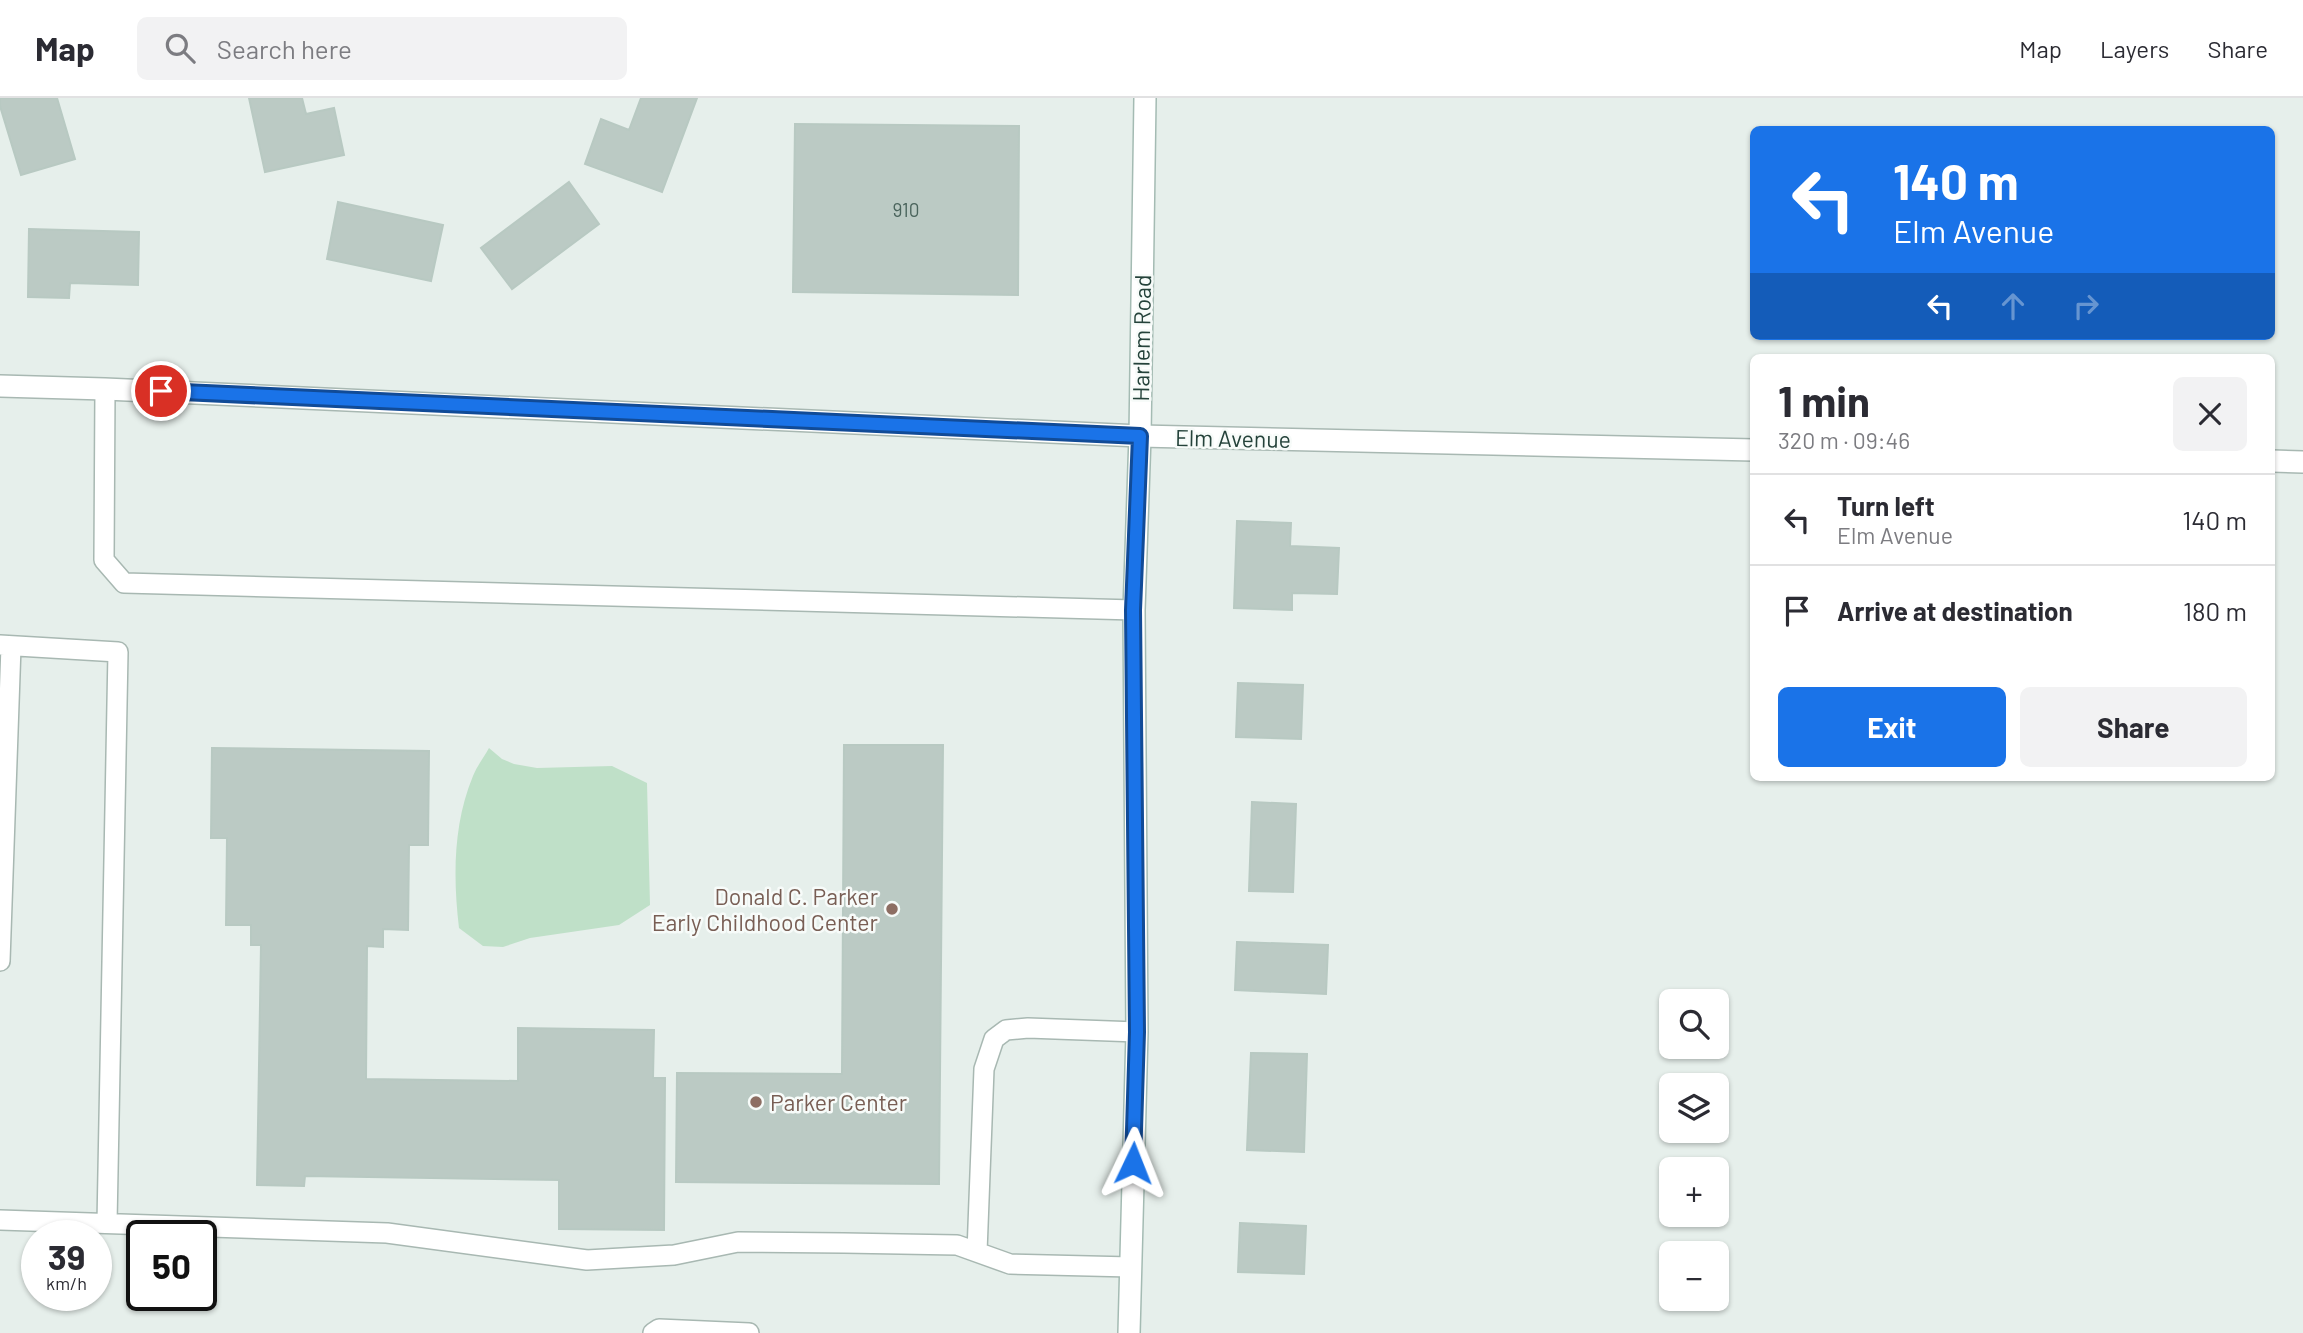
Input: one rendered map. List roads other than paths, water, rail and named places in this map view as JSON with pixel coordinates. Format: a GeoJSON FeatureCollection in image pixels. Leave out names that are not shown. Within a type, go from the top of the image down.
{"type":"FeatureCollection","features":[{"type":"Feature","properties":{"kind":"street","name":"Harlem Road"},"geometry":{"type":"LineString","coordinates":[[1129,1333],[1137,1032],[1133,610],[1140,436],[1145,98]]}},
{"type":"Feature","properties":{"kind":"street","name":"Elm Avenue"},"geometry":{"type":"LineString","coordinates":[[0,386],[1140,436],[1750,450]]}},
{"type":"Feature","properties":{"kind":"street"},"geometry":{"type":"LineString","coordinates":[[2275,461],[2303,462]]}},
{"type":"Feature","properties":{"kind":"lane"},"geometry":{"type":"LineString","coordinates":[[105,389],[104,559],[124,583],[1133,610]]}},
{"type":"Feature","properties":{"kind":"lane"},"geometry":{"type":"LineString","coordinates":[[0,961],[6,645],[118,652],[107,1220]]}},
{"type":"Feature","properties":{"kind":"lane"},"geometry":{"type":"LineString","coordinates":[[977,1252],[984,1069],[994,1039],[1006,1030],[1028,1028],[1137,1032]]}},
{"type":"Feature","properties":{"kind":"lane"},"geometry":{"type":"LineString","coordinates":[[0,1220],[21,1221]]}},
{"type":"Feature","properties":{"kind":"lane"},"geometry":{"type":"LineString","coordinates":[[112,1223],[387,1233],[587,1260],[674,1255],[738,1242],[957,1245],[1010,1264],[1131,1267]]}},
{"type":"Feature","properties":{"kind":"lane"},"geometry":{"type":"LineString","coordinates":[[653,1333],[659,1329],[749,1333]]}},
{"type":"Feature","properties":{"kind":"place","name":"Donald C. Parker Early Childhood Center"},"geometry":{"type":"Point","coordinates":[892,909]}},
{"type":"Feature","properties":{"kind":"place","name":"Parker Center"},"geometry":{"type":"Point","coordinates":[756,1102]}}]}
